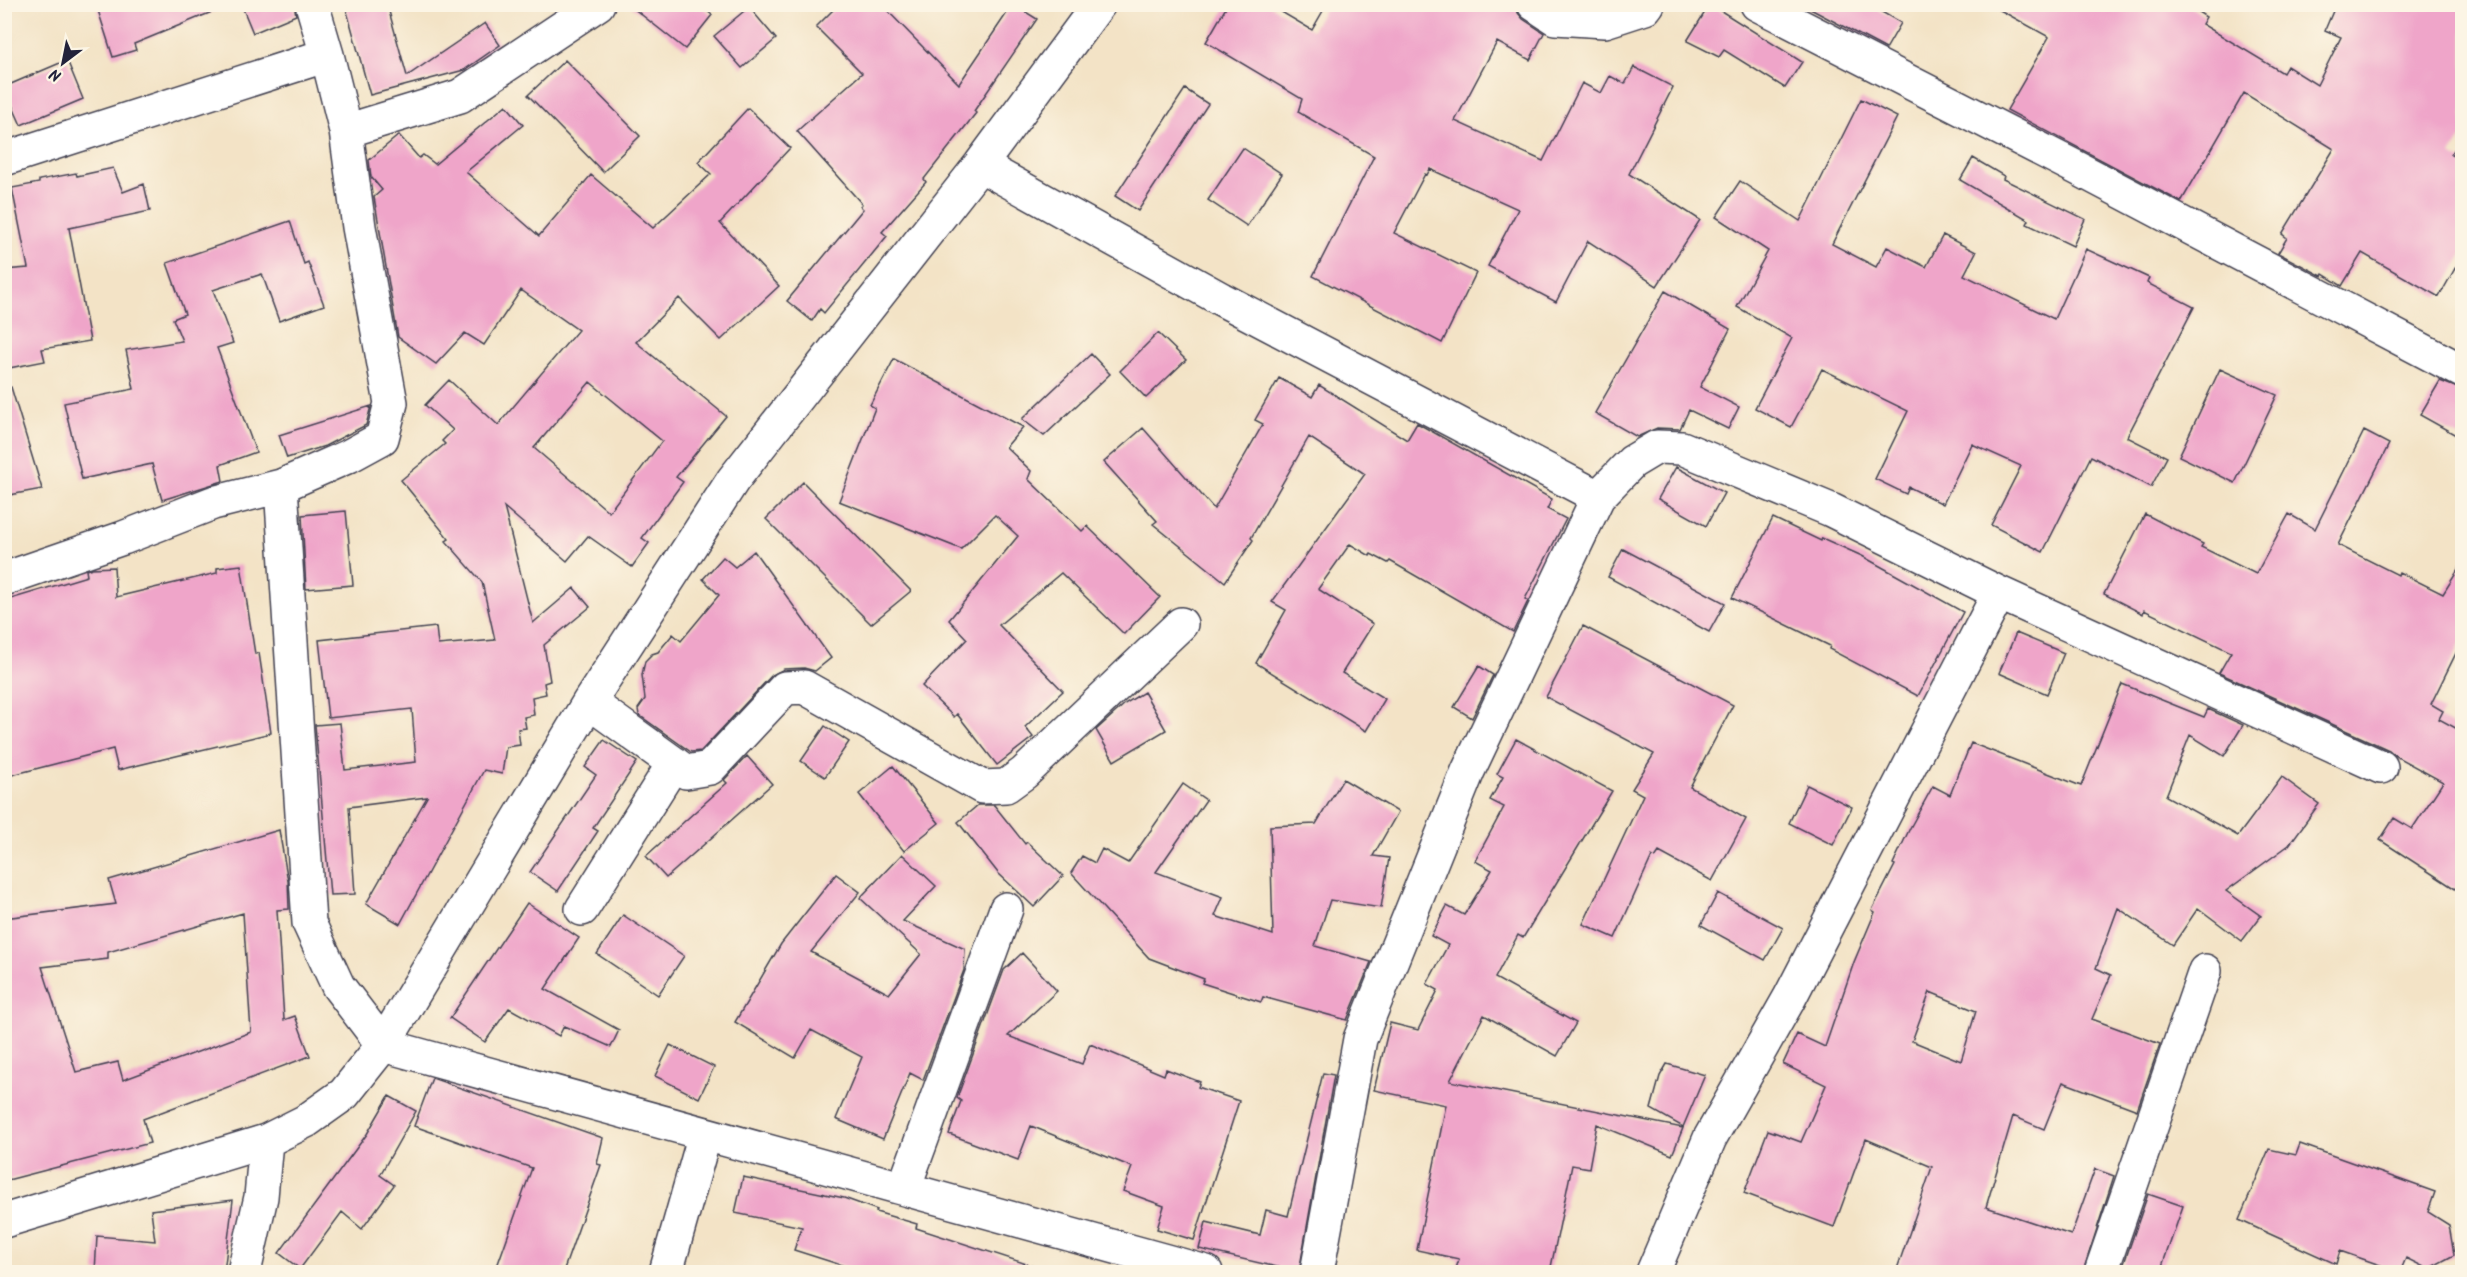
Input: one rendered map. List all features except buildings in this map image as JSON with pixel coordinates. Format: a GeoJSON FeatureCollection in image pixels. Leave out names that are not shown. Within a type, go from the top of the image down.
{"type":"FeatureCollection","features":[{"type":"Feature","properties":{"kind":"street"},"geometry":{"type":"LineString","coordinates":[[4,579],[123,538],[213,503],[281,486],[350,456],[382,438],[391,403],[359,227],[346,131],[312,4]]}},
{"type":"Feature","properties":{"kind":"street"},"geometry":{"type":"LineString","coordinates":[[346,131],[460,96],[598,4]]}},
{"type":"Feature","properties":{"kind":"street"},"geometry":{"type":"LineString","coordinates":[[4,1221],[266,1141],[306,1121],[344,1094],[383,1045],[589,702],[733,480],[980,165],[1099,4]]}},
{"type":"Feature","properties":{"kind":"street"},"geometry":{"type":"LineString","coordinates":[[1534,4],[1554,18],[1605,21],[1645,8],[1648,4]]}},
{"type":"Feature","properties":{"kind":"street"},"geometry":{"type":"LineString","coordinates":[[1757,4],[2077,168],[2463,371]]}},
{"type":"Feature","properties":{"kind":"street"},"geometry":{"type":"LineString","coordinates":[[4,159],[327,55]]}},
{"type":"Feature","properties":{"kind":"street"},"geometry":{"type":"LineString","coordinates":[[980,165],[1221,299],[1598,497]]}},
{"type":"Feature","properties":{"kind":"street"},"geometry":{"type":"LineString","coordinates":[[1317,1272],[1360,1039],[1468,771],[1598,497],[1632,462],[1657,447],[1682,448],[1831,510],[1999,593],[2381,767]]}},
{"type":"Feature","properties":{"kind":"street"},"geometry":{"type":"LineString","coordinates":[[281,486],[309,923],[338,986],[383,1045],[904,1188],[1121,1261],[1206,1272]]}},
{"type":"Feature","properties":{"kind":"street"},"geometry":{"type":"LineString","coordinates":[[1653,1272],[1710,1138],[1789,999],[1999,593]]}},
{"type":"Feature","properties":{"kind":"street"},"geometry":{"type":"LineString","coordinates":[[589,702],[686,772],[710,768],[785,688],[804,687],[982,787],[1006,786],[1024,773],[1181,624]]}},
{"type":"Feature","properties":{"kind":"street"},"geometry":{"type":"LineString","coordinates":[[582,909],[674,764]]}},
{"type":"Feature","properties":{"kind":"street"},"geometry":{"type":"LineString","coordinates":[[904,1188],[1006,909]]}},
{"type":"Feature","properties":{"kind":"street"},"geometry":{"type":"LineString","coordinates":[[2101,1272],[2205,971]]}},
{"type":"Feature","properties":{"kind":"street"},"geometry":{"type":"LineString","coordinates":[[666,1272],[705,1134]]}},
{"type":"Feature","properties":{"kind":"street"},"geometry":{"type":"LineString","coordinates":[[244,1272],[261,1197],[266,1141]]}}]}
